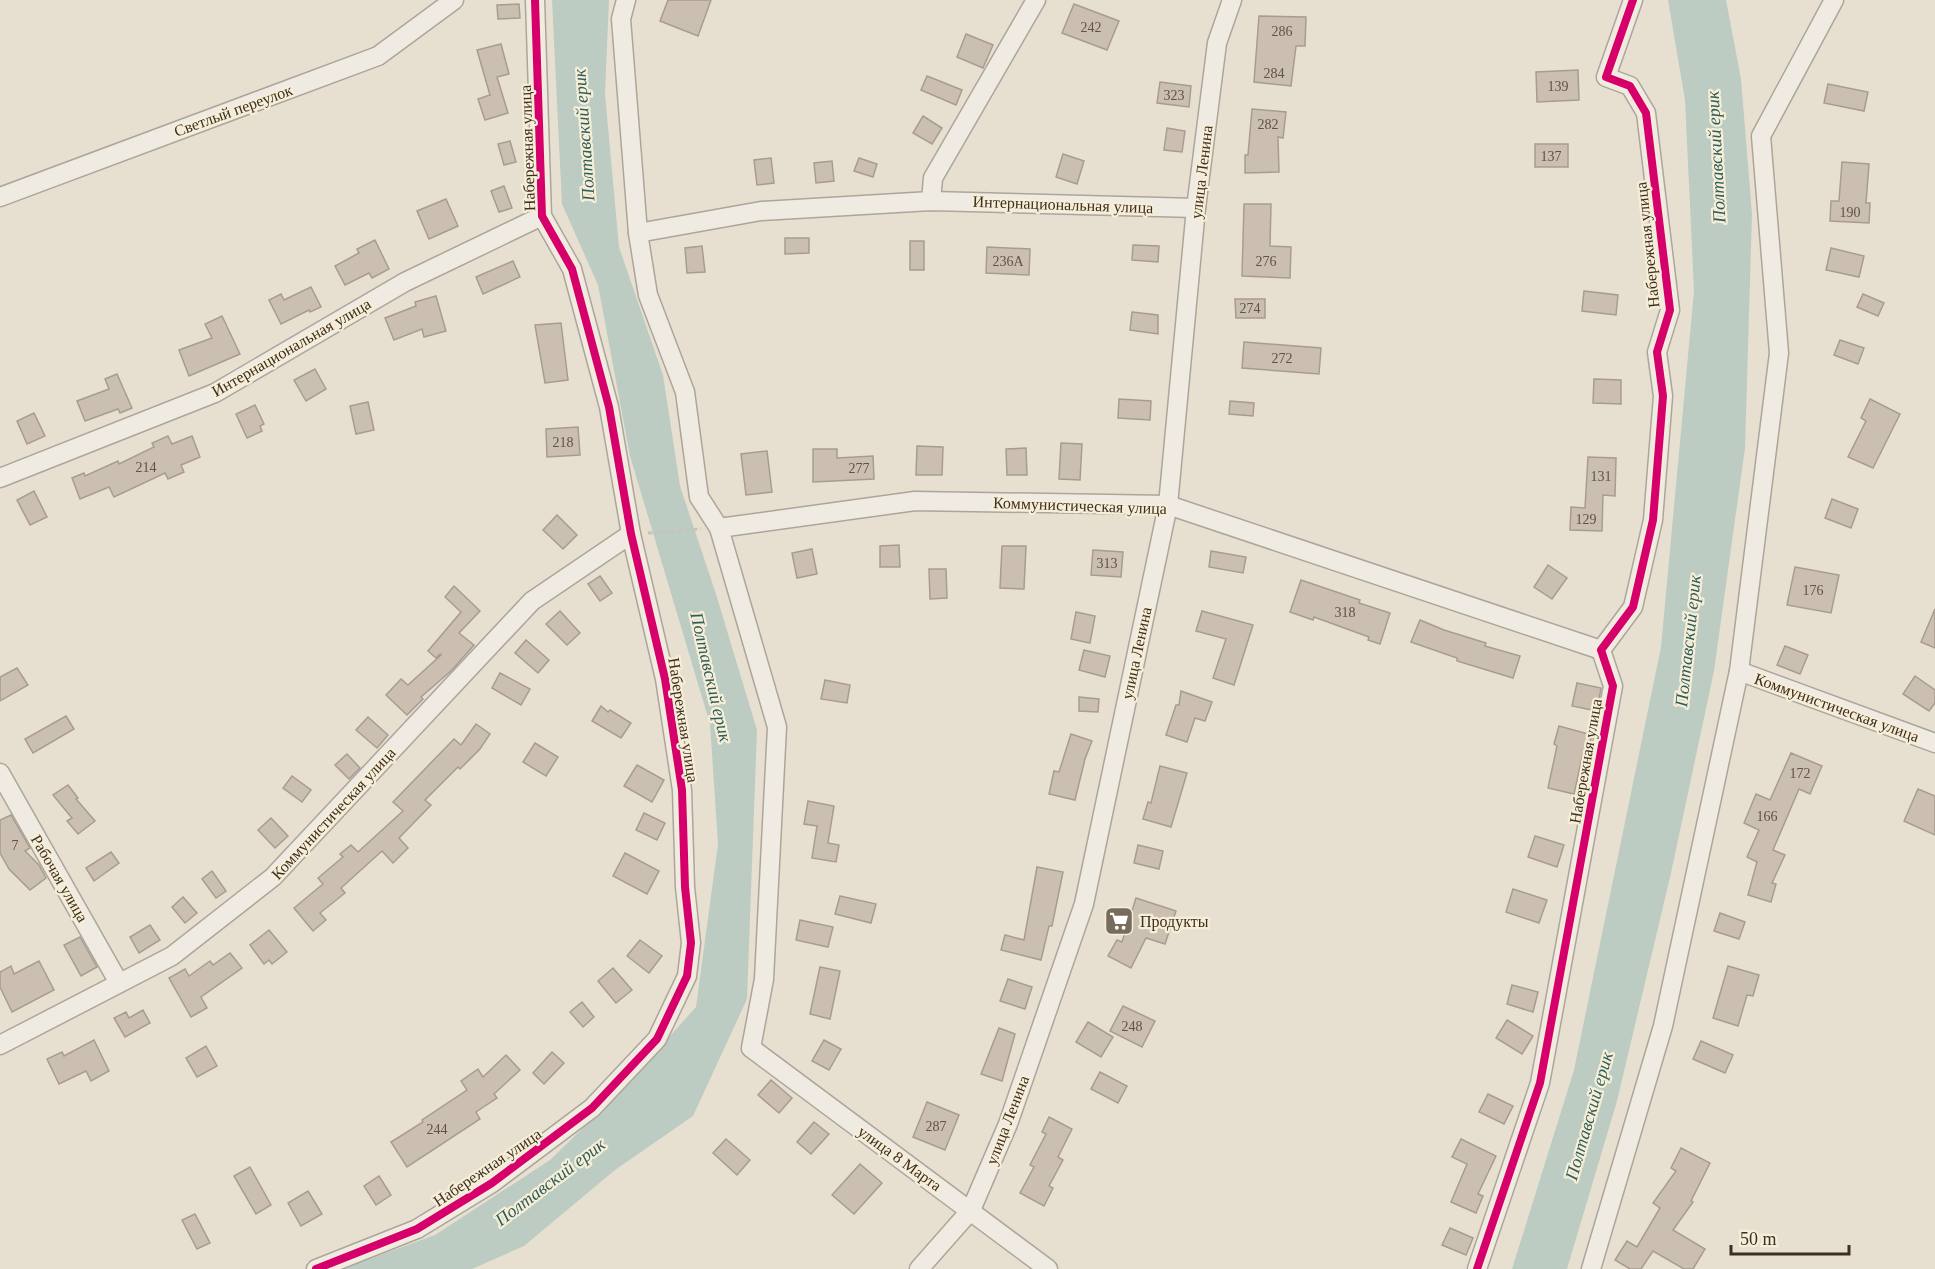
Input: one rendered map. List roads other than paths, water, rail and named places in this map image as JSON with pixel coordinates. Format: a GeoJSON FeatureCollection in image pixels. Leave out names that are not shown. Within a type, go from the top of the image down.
{"type":"FeatureCollection","features":[{"type":"Feature","properties":{"kind":"street","name":"Светлый переулок"},"geometry":{"type":"LineString","coordinates":[[0,197],[378,56],[454,0]]}},
{"type":"Feature","properties":{"kind":"street","name":"Набережная улица"},"geometry":{"type":"LineString","coordinates":[[316,1269],[417,1229],[492,1183],[584,1114],[657,1039],[687,976],[691,943],[685,887],[682,790],[665,679],[631,534],[609,407],[572,269],[542,216],[535,0]]}},
{"type":"Feature","properties":{"kind":"street"},"geometry":{"type":"LineString","coordinates":[[626,0],[621,19],[638,233],[648,295],[685,392],[699,497],[719,528]]}},
{"type":"Feature","properties":{"kind":"street"},"geometry":{"type":"LineString","coordinates":[[931,201],[933,178],[1036,0]]}},
{"type":"Feature","properties":{"kind":"street","name":"улица Ленина"},"geometry":{"type":"LineString","coordinates":[[918,1269],[970,1210],[1008,1124],[1084,904],[1167,505],[1196,208],[1217,44],[1232,0]]}},
{"type":"Feature","properties":{"kind":"street","name":"Набережная улица"},"geometry":{"type":"LineString","coordinates":[[1478,1269],[1540,1083],[1613,686],[1601,650],[1633,607],[1653,520],[1663,396],[1657,352],[1670,310],[1646,113],[1630,86],[1606,77],[1633,0]]}},
{"type":"Feature","properties":{"kind":"street"},"geometry":{"type":"LineString","coordinates":[[1591,1269],[1663,1026],[1738,671],[1779,353],[1761,136],[1834,0]]}},
{"type":"Feature","properties":{"kind":"street","name":"Интернациональная улица"},"geometry":{"type":"LineString","coordinates":[[638,233],[760,211],[931,201],[1196,208]]}},
{"type":"Feature","properties":{"kind":"street","name":"Интернациональная улица"},"geometry":{"type":"LineString","coordinates":[[0,478],[215,393],[405,282],[542,216]]}},
{"type":"Feature","properties":{"kind":"street","name":"Коммунистическая улица"},"geometry":{"type":"LineString","coordinates":[[719,528],[915,501],[1167,505],[1601,650]]}},
{"type":"Feature","properties":{"kind":"street","name":"улица 8 Марта"},"geometry":{"type":"LineString","coordinates":[[719,528],[777,727],[764,979],[751,1048],[1048,1269]]}},
{"type":"Feature","properties":{"kind":"street","name":"Коммунистическая улица"},"geometry":{"type":"LineString","coordinates":[[0,1046],[172,956],[273,878],[532,601],[631,534]]}},
{"type":"Feature","properties":{"kind":"street","name":"Коммунистическая улица"},"geometry":{"type":"LineString","coordinates":[[1738,671],[1934,741]]}},
{"type":"Feature","properties":{"kind":"street","name":"Рабочая улица"},"geometry":{"type":"LineString","coordinates":[[0,773],[119,983]]}},
{"type":"Feature","properties":{"kind":"water","name":"Полтавский ерик"},"geometry":{"type":"Polygon","coordinates":[[[552,0],[609,0],[605,94],[619,247],[663,375],[680,486],[757,730],[747,999],[693,1116],[615,1170],[524,1246],[472,1269],[342,1269],[435,1235],[550,1160],[619,1093],[696,1007],[718,844],[710,724],[630,456],[598,285],[562,204],[552,0]]]}},
{"type":"Feature","properties":{"kind":"water","name":"Полтавский ерик"},"geometry":{"type":"Polygon","coordinates":[[[1668,0],[1726,0],[1741,79],[1752,214],[1745,448],[1714,671],[1671,873],[1617,1101],[1567,1269],[1512,1269],[1574,1070],[1661,647],[1694,291],[1685,100],[1668,0]]]}},
{"type":"Feature","properties":{"kind":"place","name":"Продукты"},"geometry":{"type":"Point","coordinates":[1119,921]}}]}
